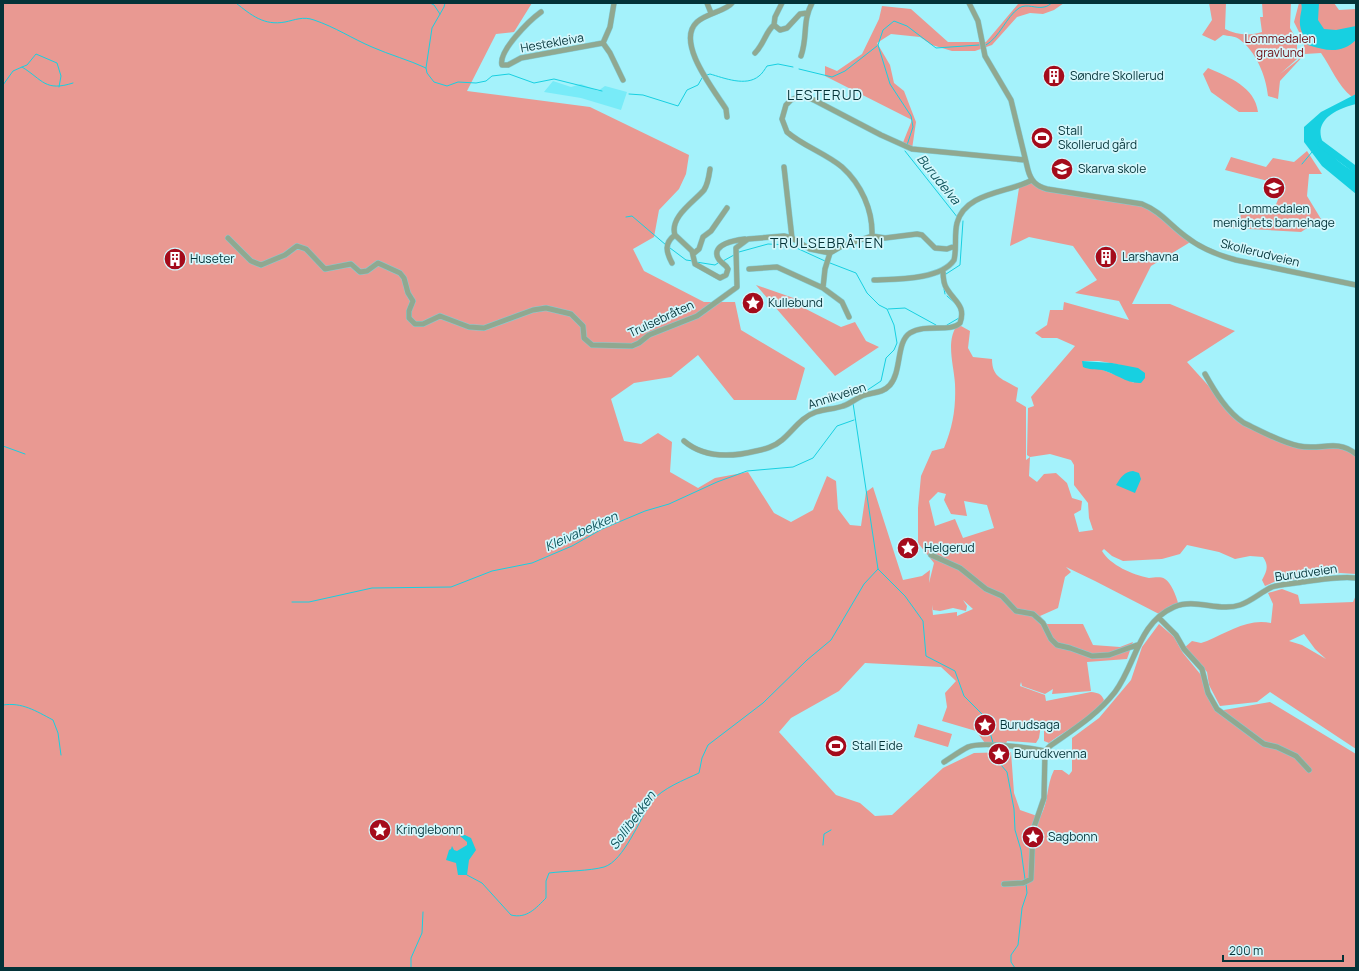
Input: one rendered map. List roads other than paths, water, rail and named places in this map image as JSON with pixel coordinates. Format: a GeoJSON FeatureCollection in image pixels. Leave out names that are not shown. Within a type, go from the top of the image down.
{"type":"FeatureCollection","features":[{"type":"Feature","properties":{"kind":"street"},"geometry":{"type":"LineString","coordinates":[[614,3],[610,27],[603,43],[610,53],[623,80]]}},
{"type":"Feature","properties":{"kind":"street"},"geometry":{"type":"LineString","coordinates":[[707,3],[711,13]]}},
{"type":"Feature","properties":{"kind":"street"},"geometry":{"type":"LineString","coordinates":[[727,117],[726,109],[695,58],[690,40],[693,26],[711,13],[727,7],[732,3]]}},
{"type":"Feature","properties":{"kind":"street"},"geometry":{"type":"LineString","coordinates":[[755,53],[763,45],[769,31],[774,25],[775,17],[782,3]]}},
{"type":"Feature","properties":{"kind":"street"},"geometry":{"type":"LineString","coordinates":[[801,56],[806,40],[807,13],[812,3]]}},
{"type":"Feature","properties":{"kind":"street"},"geometry":{"type":"LineString","coordinates":[[874,280],[908,279],[943,274],[954,260],[960,217],[969,205],[986,196],[1021,187],[1032,180],[1025,160],[1011,100],[985,56],[978,21],[969,3]]}},
{"type":"Feature","properties":{"kind":"street","name":"Hestekleiva"},"geometry":{"type":"LineString","coordinates":[[541,12],[520,30],[503,58],[502,65],[508,66],[521,58],[603,43]]}},
{"type":"Feature","properties":{"kind":"street"},"geometry":{"type":"LineString","coordinates":[[774,25],[777,28],[784,30],[800,14],[807,13]]}},
{"type":"Feature","properties":{"kind":"street"},"geometry":{"type":"LineString","coordinates":[[872,236],[872,220],[868,206],[854,180],[841,166],[787,132],[783,126],[783,112],[791,100],[798,97],[814,100],[881,135],[912,149],[1025,160]]}},
{"type":"Feature","properties":{"kind":"street"},"geometry":{"type":"LineString","coordinates":[[784,167],[792,238]]}},
{"type":"Feature","properties":{"kind":"street"},"geometry":{"type":"LineString","coordinates":[[672,263],[667,245],[668,241],[674,235],[674,224],[692,201],[704,189],[710,169]]}},
{"type":"Feature","properties":{"kind":"street","name":"Skollerudveien"},"geometry":{"type":"LineString","coordinates":[[1032,180],[1036,185],[1047,189],[1132,202],[1150,207],[1192,241],[1207,250],[1226,257],[1356,285]]}},
{"type":"Feature","properties":{"kind":"street"},"geometry":{"type":"LineString","coordinates":[[693,254],[699,249],[703,237],[711,231],[727,208]]}},
{"type":"Feature","properties":{"kind":"street"},"geometry":{"type":"LineString","coordinates":[[674,235],[690,247],[697,265],[718,278],[723,278],[728,269],[718,259],[716,254],[718,250],[730,241],[773,236],[792,238],[810,249],[830,253],[842,246],[872,236],[884,238],[917,234],[924,237],[935,248],[947,249],[955,246]]}},
{"type":"Feature","properties":{"kind":"street","name":"Trulsebråten"},"geometry":{"type":"LineString","coordinates":[[228,238],[251,261],[260,264],[285,255],[297,246],[306,248],[325,269],[351,264],[360,272],[364,272],[374,264],[382,264],[400,273],[404,278],[406,289],[413,301],[409,311],[409,318],[415,324],[423,324],[440,316],[469,327],[484,328],[533,310],[546,308],[564,311],[576,318],[583,326],[584,338],[592,345],[622,346],[639,343],[649,335],[697,316],[735,289],[738,281],[735,256],[736,248],[748,239]]}},
{"type":"Feature","properties":{"kind":"street"},"geometry":{"type":"LineString","coordinates":[[823,288],[825,269],[830,253]]}},
{"type":"Feature","properties":{"kind":"street"},"geometry":{"type":"LineString","coordinates":[[749,269],[778,267],[823,288],[842,302],[849,317]]}},
{"type":"Feature","properties":{"kind":"street","name":"Annikveien"},"geometry":{"type":"LineString","coordinates":[[684,441],[703,452],[723,456],[740,455],[777,444],[810,414],[821,410],[844,406],[857,399],[879,392],[890,385],[898,368],[903,343],[910,333],[926,327],[950,327],[960,323],[962,315],[961,306],[946,288],[943,274]]}},
{"type":"Feature","properties":{"kind":"street"},"geometry":{"type":"LineString","coordinates":[[1206,374],[1219,397],[1244,423],[1298,446],[1316,448],[1335,444],[1345,447],[1356,454]]}},
{"type":"Feature","properties":{"kind":"street"},"geometry":{"type":"LineString","coordinates":[[931,555],[960,568],[986,589],[1002,596],[1016,611],[1033,614],[1043,623],[1051,639],[1057,645],[1092,656],[1109,655],[1137,645]]}},
{"type":"Feature","properties":{"kind":"street","name":"Burudveien"},"geometry":{"type":"LineString","coordinates":[[1045,751],[1088,720],[1105,703],[1128,671],[1137,645],[1147,629],[1169,610],[1181,605],[1232,607],[1249,602],[1274,586],[1333,578],[1356,578]]}},
{"type":"Feature","properties":{"kind":"street"},"geometry":{"type":"LineString","coordinates":[[1159,618],[1176,635],[1184,649],[1202,669],[1208,693],[1217,709],[1264,744],[1277,747],[1296,756],[1309,770]]}},
{"type":"Feature","properties":{"kind":"street"},"geometry":{"type":"LineString","coordinates":[[944,762],[968,747],[1025,747],[1045,751],[1044,798],[1033,830],[1028,880],[1004,884]]}},
{"type":"Feature","properties":{"kind":"waterway"},"geometry":{"type":"LineString","coordinates":[[236,3],[264,21],[277,23],[306,18],[322,23],[372,47],[426,68],[427,73],[434,82],[447,86],[458,82],[476,83],[486,81],[492,76],[509,74],[534,83],[554,79],[602,91]]}},
{"type":"Feature","properties":{"kind":"waterway"},"geometry":{"type":"LineString","coordinates":[[430,3],[434,5],[440,14]]}},
{"type":"Feature","properties":{"kind":"waterway"},"geometry":{"type":"LineString","coordinates":[[426,68],[432,28],[445,3]]}},
{"type":"Feature","properties":{"kind":"waterway","name":"Burudelva"},"geometry":{"type":"LineString","coordinates":[[986,45],[995,37],[1010,16],[1019,8],[1025,6],[1045,7],[1052,3]]}},
{"type":"Feature","properties":{"kind":"waterway","name":"Burudelva"},"geometry":{"type":"LineString","coordinates":[[907,145],[913,127],[911,116],[890,84],[878,45],[883,30],[894,21],[907,26],[936,48],[979,45]]}},
{"type":"Feature","properties":{"kind":"waterway"},"geometry":{"type":"LineString","coordinates":[[799,69],[832,77],[845,71],[877,46]]}},
{"type":"Feature","properties":{"kind":"waterway"},"geometry":{"type":"LineString","coordinates":[[22,67],[27,65],[36,54],[57,63],[61,76],[59,87]]}},
{"type":"Feature","properties":{"kind":"waterway"},"geometry":{"type":"LineString","coordinates":[[707,75],[710,74],[735,81],[748,81],[759,76],[767,66],[778,64],[793,67]]}},
{"type":"Feature","properties":{"kind":"waterway"},"geometry":{"type":"LineString","coordinates":[[3,85],[13,71],[22,67],[40,80],[50,85],[56,86],[73,83]]}},
{"type":"Feature","properties":{"kind":"waterway"},"geometry":{"type":"LineString","coordinates":[[629,94],[643,95],[678,106],[687,90],[698,85],[702,78]]}},
{"type":"Feature","properties":{"kind":"waterway"},"geometry":{"type":"LineString","coordinates":[[1321,144],[1356,170]]}},
{"type":"Feature","properties":{"kind":"waterway","name":"Burudelva"},"geometry":{"type":"LineString","coordinates":[[905,151],[958,218]]}},
{"type":"Feature","properties":{"kind":"waterway"},"geometry":{"type":"LineString","coordinates":[[1302,164],[1312,152]]}},
{"type":"Feature","properties":{"kind":"waterway"},"geometry":{"type":"LineString","coordinates":[[626,217],[632,216],[666,245]]}},
{"type":"Feature","properties":{"kind":"waterway","name":"Burudelva"},"geometry":{"type":"LineString","coordinates":[[946,274],[960,265],[963,221]]}},
{"type":"Feature","properties":{"kind":"waterway"},"geometry":{"type":"LineString","coordinates":[[739,252],[768,244],[790,245],[825,261]]}},
{"type":"Feature","properties":{"kind":"waterway"},"geometry":{"type":"LineString","coordinates":[[670,248],[686,260],[693,261]]}},
{"type":"Feature","properties":{"kind":"waterway"},"geometry":{"type":"LineString","coordinates":[[723,261],[734,255]]}},
{"type":"Feature","properties":{"kind":"waterway"},"geometry":{"type":"LineString","coordinates":[[696,262],[715,265],[718,263]]}},
{"type":"Feature","properties":{"kind":"waterway"},"geometry":{"type":"LineString","coordinates":[[830,263],[856,273],[867,293],[879,305],[887,309],[894,325],[897,343],[894,350],[886,358],[881,381],[863,393]]}},
{"type":"Feature","properties":{"kind":"waterway","name":"Burudelva"},"geometry":{"type":"LineString","coordinates":[[944,289],[945,294]]}},
{"type":"Feature","properties":{"kind":"waterway","name":"Burudelva"},"geometry":{"type":"LineString","coordinates":[[947,296],[955,303]]}},
{"type":"Feature","properties":{"kind":"waterway","name":"Burudelva"},"geometry":{"type":"LineString","coordinates":[[888,309],[905,308],[936,325]]}},
{"type":"Feature","properties":{"kind":"waterway","name":"Burudelva"},"geometry":{"type":"LineString","coordinates":[[947,325],[959,318]]}},
{"type":"Feature","properties":{"kind":"waterway"},"geometry":{"type":"LineString","coordinates":[[853,403],[878,569],[905,596],[923,621],[926,656],[955,671],[964,696],[986,718],[993,743]]}},
{"type":"Feature","properties":{"kind":"waterway","name":"Kleivabekken"},"geometry":{"type":"LineString","coordinates":[[292,602],[309,602],[372,588],[451,587],[492,571],[532,563],[572,546],[602,529],[645,511],[669,504],[717,482],[747,471],[793,467],[813,458],[837,426],[854,420]]}},
{"type":"Feature","properties":{"kind":"waterway"},"geometry":{"type":"LineString","coordinates":[[3,446],[25,454]]}},
{"type":"Feature","properties":{"kind":"waterway","name":"Sollibekken"},"geometry":{"type":"LineString","coordinates":[[467,875],[482,883],[511,915],[517,916],[531,912],[546,898],[546,881],[549,873],[598,868],[604,867],[611,863],[625,848],[652,801],[662,792],[699,773],[702,758],[708,745],[763,703],[807,660],[831,640],[864,584],[878,569]]}},
{"type":"Feature","properties":{"kind":"waterway"},"geometry":{"type":"LineString","coordinates":[[3,705],[10,704],[23,706],[53,720],[58,733],[61,755]]}},
{"type":"Feature","properties":{"kind":"waterway"},"geometry":{"type":"LineString","coordinates":[[993,746],[1001,765],[1007,772],[1014,809],[1015,830],[1021,850],[1025,879]]}},
{"type":"Feature","properties":{"kind":"waterway"},"geometry":{"type":"LineString","coordinates":[[823,845],[824,834],[831,830]]}},
{"type":"Feature","properties":{"kind":"waterway"},"geometry":{"type":"LineString","coordinates":[[1015,968],[1011,962],[1011,955],[1018,945],[1022,908],[1027,893],[1026,884]]}},
{"type":"Feature","properties":{"kind":"waterway"},"geometry":{"type":"LineString","coordinates":[[411,968],[411,958],[422,933],[423,912]]}},
{"type":"Feature","properties":{"kind":"place","name":"Søndre Skollerud"},"geometry":{"type":"Point","coordinates":[1054,76]}},
{"type":"Feature","properties":{"kind":"place","name":"Stall Skollerud gård"},"geometry":{"type":"Point","coordinates":[1042,138]}},
{"type":"Feature","properties":{"kind":"place","name":"Skarva skole"},"geometry":{"type":"Point","coordinates":[1062,169]}},
{"type":"Feature","properties":{"kind":"place","name":"Lommedalen menighets barnehage"},"geometry":{"type":"Point","coordinates":[1274,188]}},
{"type":"Feature","properties":{"kind":"place","name":"Larshavna"},"geometry":{"type":"Point","coordinates":[1106,257]}},
{"type":"Feature","properties":{"kind":"place","name":"Huseter"},"geometry":{"type":"Point","coordinates":[175,259]}},
{"type":"Feature","properties":{"kind":"place","name":"Kullebund"},"geometry":{"type":"Point","coordinates":[753,303]}},
{"type":"Feature","properties":{"kind":"place","name":"Helgerud"},"geometry":{"type":"Point","coordinates":[908,548]}},
{"type":"Feature","properties":{"kind":"place","name":"Burudsaga"},"geometry":{"type":"Point","coordinates":[985,725]}},
{"type":"Feature","properties":{"kind":"place","name":"Stall Eide"},"geometry":{"type":"Point","coordinates":[836,746]}},
{"type":"Feature","properties":{"kind":"place","name":"Burudkvenna"},"geometry":{"type":"Point","coordinates":[999,754]}},
{"type":"Feature","properties":{"kind":"place","name":"Kringlebonn"},"geometry":{"type":"Point","coordinates":[380,830]}},
{"type":"Feature","properties":{"kind":"place","name":"Sagbonn"},"geometry":{"type":"Point","coordinates":[1033,837]}},
{"type":"Feature","properties":{"kind":"district","name":"LESTERUD"},"geometry":{"type":"Point","coordinates":[825,95]}},
{"type":"Feature","properties":{"kind":"district","name":"TRULSEBRÅTEN"},"geometry":{"type":"Point","coordinates":[827,243]}},
{"type":"Feature","properties":{"kind":"park label","name":"Lommedalen gravlund"},"geometry":{"type":"Point","coordinates":[1280,46]}}]}
